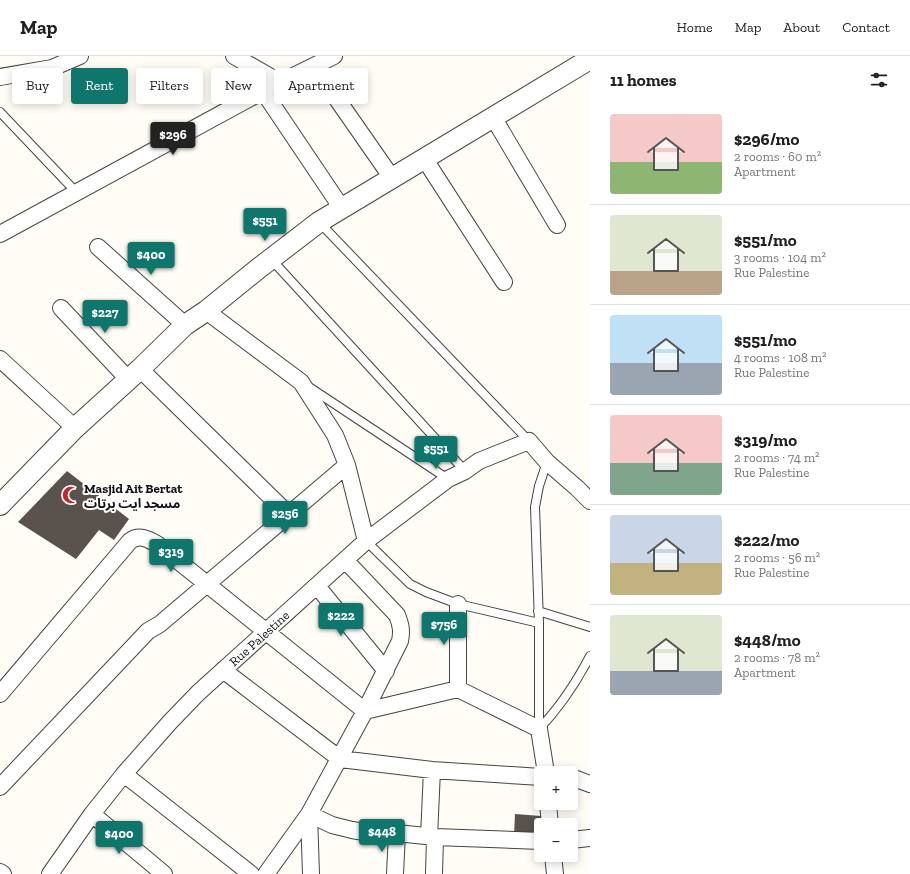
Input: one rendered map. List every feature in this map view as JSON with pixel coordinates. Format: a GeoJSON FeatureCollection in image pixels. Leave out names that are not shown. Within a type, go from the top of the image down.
{"type":"FeatureCollection","features":[{"type":"Feature","properties":{"kind":"street"},"geometry":{"type":"LineString","coordinates":[[0,77],[52,68],[80,56]]}},
{"type":"Feature","properties":{"kind":"street"},"geometry":{"type":"LineString","coordinates":[[310,68],[334,56]]}},
{"type":"Feature","properties":{"kind":"street"},"geometry":{"type":"LineString","coordinates":[[237,57],[274,79]]}},
{"type":"Feature","properties":{"kind":"street"},"geometry":{"type":"LineString","coordinates":[[0,505],[75,428],[185,326],[206,311],[270,259],[341,207],[493,117],[583,58]]}},
{"type":"Feature","properties":{"kind":"street"},"geometry":{"type":"LineString","coordinates":[[314,66],[392,178]]}},
{"type":"Feature","properties":{"kind":"street"},"geometry":{"type":"LineString","coordinates":[[266,95],[341,207]]}},
{"type":"Feature","properties":{"kind":"street"},"geometry":{"type":"LineString","coordinates":[[0,234],[239,104]]}},
{"type":"Feature","properties":{"kind":"street"},"geometry":{"type":"LineString","coordinates":[[493,117],[557,225]]}},
{"type":"Feature","properties":{"kind":"street"},"geometry":{"type":"LineString","coordinates":[[424,158],[504,282]]}},
{"type":"Feature","properties":{"kind":"street"},"geometry":{"type":"LineString","coordinates":[[98,247],[185,326]]}},
{"type":"Feature","properties":{"kind":"street"},"geometry":{"type":"LineString","coordinates":[[61,308],[288,514]]}},
{"type":"Feature","properties":{"kind":"street"},"geometry":{"type":"LineString","coordinates":[[206,311],[301,382],[335,435],[347,464],[366,541]]}},
{"type":"Feature","properties":{"kind":"street"},"geometry":{"type":"LineString","coordinates":[[0,359],[75,428]]}},
{"type":"Feature","properties":{"kind":"street"},"geometry":{"type":"LineString","coordinates":[[529,441],[547,462],[590,501]]}},
{"type":"Feature","properties":{"kind":"street","name":"Rue Palestine"},"geometry":{"type":"LineString","coordinates":[[50,874],[92,814],[124,774],[179,712],[223,670],[366,541],[448,479],[465,471],[479,461],[529,441]]}},
{"type":"Feature","properties":{"kind":"street"},"geometry":{"type":"LineString","coordinates":[[0,788],[148,631],[160,624],[347,464]]}},
{"type":"Feature","properties":{"kind":"street"},"geometry":{"type":"LineString","coordinates":[[0,694],[134,538],[141,537],[156,544],[365,711]]}},
{"type":"Feature","properties":{"kind":"street"},"geometry":{"type":"LineString","coordinates":[[266,874],[309,814],[340,759],[400,641],[402,632],[396,615],[345,560]]}},
{"type":"Feature","properties":{"kind":"street"},"geometry":{"type":"LineString","coordinates":[[317,586],[386,671]]}},
{"type":"Feature","properties":{"kind":"street"},"geometry":{"type":"LineString","coordinates":[[458,604],[458,689]]}},
{"type":"Feature","properties":{"kind":"street"},"geometry":{"type":"LineString","coordinates":[[223,670],[340,759],[432,770],[534,777]]}},
{"type":"Feature","properties":{"kind":"street"},"geometry":{"type":"LineString","coordinates":[[365,711],[458,689],[539,729],[545,766]]}},
{"type":"Feature","properties":{"kind":"street"},"geometry":{"type":"LineString","coordinates":[[432,770],[432,837],[434,874]]}},
{"type":"Feature","properties":{"kind":"street"},"geometry":{"type":"LineString","coordinates":[[124,774],[251,874]]}},
{"type":"Feature","properties":{"kind":"street"},"geometry":{"type":"LineString","coordinates":[[578,780],[590,784]]}},
{"type":"Feature","properties":{"kind":"street"},"geometry":{"type":"LineString","coordinates":[[92,814],[164,874]]}},
{"type":"Feature","properties":{"kind":"street"},"geometry":{"type":"LineString","coordinates":[[309,814],[332,825],[370,833],[397,833],[432,837],[534,841]]}},
{"type":"Feature","properties":{"kind":"street"},"geometry":{"type":"LineString","coordinates":[[309,814],[311,874]]}},
{"type":"Feature","properties":{"kind":"street"},"geometry":{"type":"LineString","coordinates":[[395,874],[397,833]]}},
{"type":"Feature","properties":{"kind":"street"},"geometry":{"type":"LineString","coordinates":[[578,839],[590,838]]}},
{"type":"Feature","properties":{"kind":"street"},"geometry":{"type":"LineString","coordinates":[[553,862],[555,874]]}},
{"type":"Feature","properties":{"kind":"lane"},"geometry":{"type":"LineString","coordinates":[[0,112],[77,193]]}},
{"type":"Feature","properties":{"kind":"lane"},"geometry":{"type":"LineString","coordinates":[[319,222],[529,441]]}},
{"type":"Feature","properties":{"kind":"lane"},"geometry":{"type":"LineString","coordinates":[[270,259],[465,471]]}},
{"type":"Feature","properties":{"kind":"lane"},"geometry":{"type":"LineString","coordinates":[[301,382],[448,479]]}},
{"type":"Feature","properties":{"kind":"lane"},"geometry":{"type":"LineString","coordinates":[[539,729],[539,623],[535,526],[539,486],[547,462]]}},
{"type":"Feature","properties":{"kind":"lane"},"geometry":{"type":"LineString","coordinates":[[366,541],[410,584],[426,592],[458,604],[539,623]]}},
{"type":"Feature","properties":{"kind":"lane"},"geometry":{"type":"LineString","coordinates":[[538,611],[590,627]]}},
{"type":"Feature","properties":{"kind":"lane"},"geometry":{"type":"LineString","coordinates":[[539,729],[565,698],[576,682],[590,656]]}},
{"type":"Feature","properties":{"kind":"building","name":"Masjid Ait Bertat مسجد ايت برتات"},"geometry":{"type":"Polygon","coordinates":[[[67,471],[129,519],[114,540],[99,530],[76,559],[18,522],[67,471]]]}},
{"type":"Feature","properties":{"kind":"building"},"geometry":{"type":"Polygon","coordinates":[[[515,814],[541,816],[541,818],[534,818],[534,834],[514,835],[515,814]]]}},
{"type":"Feature","properties":{"kind":"place","name":"Masjid Ait Bertat مسجد ايت برتات"},"geometry":{"type":"Point","coordinates":[71,495]}}]}
